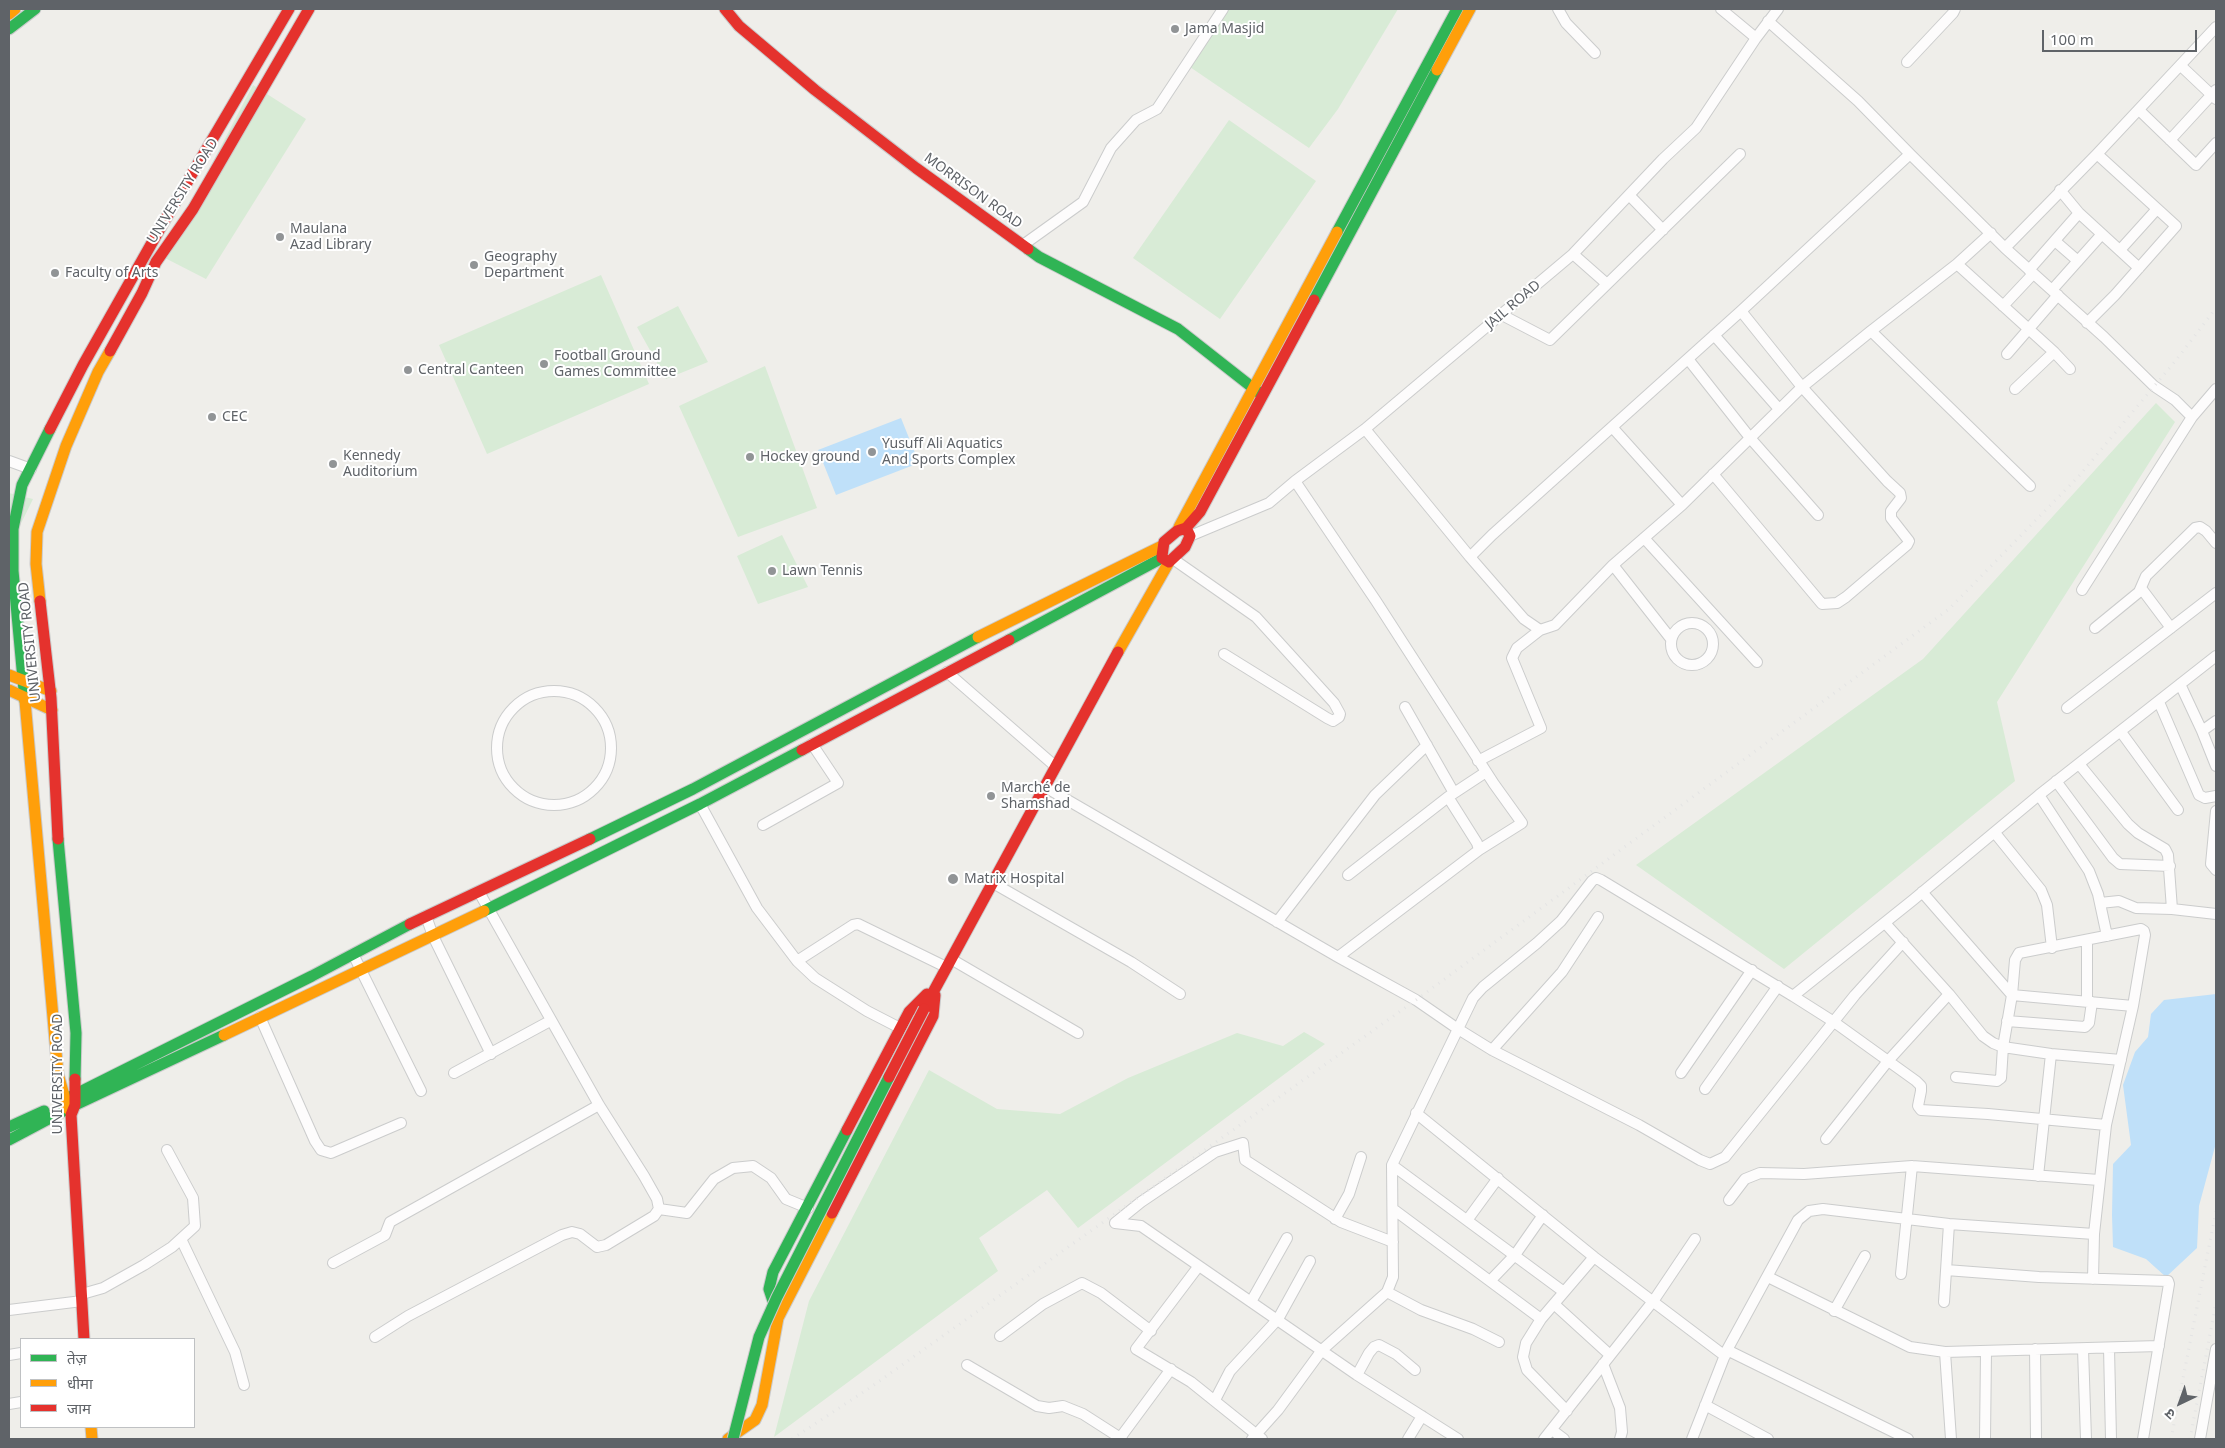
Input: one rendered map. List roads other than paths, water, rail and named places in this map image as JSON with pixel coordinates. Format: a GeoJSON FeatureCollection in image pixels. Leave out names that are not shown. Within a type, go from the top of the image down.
{"type":"FeatureCollection","features":[{"type":"Feature","properties":{"kind":"main road"},"geometry":{"type":"LineString","coordinates":[[9,14],[16,9]]}},
{"type":"Feature","properties":{"kind":"main road"},"geometry":{"type":"LineString","coordinates":[[9,29],[35,9]]}},
{"type":"Feature","properties":{"kind":"main road"},"geometry":{"type":"LineString","coordinates":[[71,1105],[58,1074],[12,571],[13,529],[22,485],[97,340],[166,218],[289,9]]}},
{"type":"Feature","properties":{"kind":"main road","name":"UNIVERSITY ROAD"},"geometry":{"type":"LineString","coordinates":[[84,1338],[71,1105],[76,1033],[59,860],[51,691],[36,564],[37,532],[66,446],[98,372],[142,293],[156,262],[192,209],[309,9]]}},
{"type":"Feature","properties":{"kind":"main road","name":"MORRISON ROAD"},"geometry":{"type":"LineString","coordinates":[[725,9],[740,26],[815,90],[916,168],[1039,257],[1178,329],[1262,395]]}},
{"type":"Feature","properties":{"kind":"main road"},"geometry":{"type":"LineString","coordinates":[[9,1127],[71,1105],[361,970],[433,936],[488,907],[554,877],[700,804],[1185,547],[1184,531],[1252,387],[1456,9]]}},
{"type":"Feature","properties":{"kind":"main road"},"geometry":{"type":"LineString","coordinates":[[733,1439],[759,1337],[777,1297],[936,986],[1045,787],[1167,556],[1164,542],[1184,531],[1200,512],[1470,9]]}},
{"type":"Feature","properties":{"kind":"main road"},"geometry":{"type":"LineString","coordinates":[[9,1140],[426,916],[693,789],[955,649],[1167,556]]}},
{"type":"Feature","properties":{"kind":"main road"},"geometry":{"type":"LineString","coordinates":[[12,571],[36,564]]}},
{"type":"Feature","properties":{"kind":"main road"},"geometry":{"type":"LineString","coordinates":[[9,675],[23,682],[51,691]]}},
{"type":"Feature","properties":{"kind":"main road"},"geometry":{"type":"LineString","coordinates":[[9,690],[52,710]]}},
{"type":"Feature","properties":{"kind":"main road"},"geometry":{"type":"LineString","coordinates":[[778,1318],[769,1289],[773,1272],[909,1012],[936,986]]}},
{"type":"Feature","properties":{"kind":"main road"},"geometry":{"type":"LineString","coordinates":[[728,1439],[754,1420],[762,1405],[778,1318],[933,1016],[936,986]]}},
{"type":"Feature","properties":{"kind":"street"},"geometry":{"type":"LineString","coordinates":[[1023,245],[1083,202],[1111,148],[1136,120],[1157,109],[1223,9]]}},
{"type":"Feature","properties":{"kind":"street"},"geometry":{"type":"LineString","coordinates":[[1558,9],[1566,23],[1595,52]]}},
{"type":"Feature","properties":{"kind":"street"},"geometry":{"type":"LineString","coordinates":[[1721,9],[1756,38]]}},
{"type":"Feature","properties":{"kind":"street","name":"JAIL ROAD"},"geometry":{"type":"LineString","coordinates":[[1184,531],[1269,503],[1295,480],[1365,430],[1573,254],[1663,159],[1696,128],[1756,38],[1778,9]]}},
{"type":"Feature","properties":{"kind":"street"},"geometry":{"type":"LineString","coordinates":[[1907,62],[1953,14],[1955,9]]}},
{"type":"Feature","properties":{"kind":"street"},"geometry":{"type":"LineString","coordinates":[[1768,21],[1858,101],[2005,248],[2055,292],[2154,386],[2175,400],[2192,417]]}},
{"type":"Feature","properties":{"kind":"street"},"geometry":{"type":"LineString","coordinates":[[2005,248],[2060,190],[2098,154],[2216,27]]}},
{"type":"Feature","properties":{"kind":"street"},"geometry":{"type":"LineString","coordinates":[[2170,140],[2215,95],[2181,66]]}},
{"type":"Feature","properties":{"kind":"street"},"geometry":{"type":"LineString","coordinates":[[2139,110],[2196,165],[2216,144]]}},
{"type":"Feature","properties":{"kind":"street"},"geometry":{"type":"LineString","coordinates":[[1502,315],[1550,340],[1740,154]]}},
{"type":"Feature","properties":{"kind":"street"},"geometry":{"type":"LineString","coordinates":[[1470,557],[1741,311],[1910,154]]}},
{"type":"Feature","properties":{"kind":"street"},"geometry":{"type":"LineString","coordinates":[[2087,323],[2176,226],[2098,154]]}},
{"type":"Feature","properties":{"kind":"street"},"geometry":{"type":"LineString","coordinates":[[2060,190],[2079,213],[2139,268]]}},
{"type":"Feature","properties":{"kind":"street"},"geometry":{"type":"LineString","coordinates":[[1630,195],[1662,230]]}},
{"type":"Feature","properties":{"kind":"street"},"geometry":{"type":"LineString","coordinates":[[2120,250],[2157,209]]}},
{"type":"Feature","properties":{"kind":"street"},"geometry":{"type":"LineString","coordinates":[[2003,306],[2079,213]]}},
{"type":"Feature","properties":{"kind":"street"},"geometry":{"type":"LineString","coordinates":[[1478,761],[1541,728],[1512,658],[1517,648],[1540,630],[1555,626],[1613,565],[1682,505],[1802,387],[1956,264],[1991,233]]}},
{"type":"Feature","properties":{"kind":"street"},"geometry":{"type":"LineString","coordinates":[[2008,354],[2078,261],[2102,234]]}},
{"type":"Feature","properties":{"kind":"street"},"geometry":{"type":"LineString","coordinates":[[2055,241],[2078,261]]}},
{"type":"Feature","properties":{"kind":"street"},"geometry":{"type":"LineString","coordinates":[[1573,254],[1607,284]]}},
{"type":"Feature","properties":{"kind":"street"},"geometry":{"type":"LineString","coordinates":[[1956,264],[2054,352],[2070,369]]}},
{"type":"Feature","properties":{"kind":"street"},"geometry":{"type":"LineString","coordinates":[[1713,474],[1822,604],[1837,604],[1907,545],[1909,541],[1891,518],[1891,511],[1901,498],[1900,492],[1887,481],[1802,387],[1741,311]]}},
{"type":"Feature","properties":{"kind":"street"},"geometry":{"type":"LineString","coordinates":[[1871,332],[2030,486]]}},
{"type":"Feature","properties":{"kind":"street"},"geometry":{"type":"LineString","coordinates":[[1714,335],[1780,409]]}},
{"type":"Feature","properties":{"kind":"street"},"geometry":{"type":"LineString","coordinates":[[2015,389],[2054,352]]}},
{"type":"Feature","properties":{"kind":"street"},"geometry":{"type":"LineString","coordinates":[[1688,359],[1751,439],[1818,515]]}},
{"type":"Feature","properties":{"kind":"street"},"geometry":{"type":"LineString","coordinates":[[2082,590],[2192,417],[2216,389]]}},
{"type":"Feature","properties":{"kind":"street"},"geometry":{"type":"LineString","coordinates":[[1612,427],[1682,505]]}},
{"type":"Feature","properties":{"kind":"street"},"geometry":{"type":"LineString","coordinates":[[1365,430],[1524,619],[1540,630]]}},
{"type":"Feature","properties":{"kind":"street"},"geometry":{"type":"LineString","coordinates":[[9,461],[30,469]]}},
{"type":"Feature","properties":{"kind":"street"},"geometry":{"type":"LineString","coordinates":[[1295,480],[1376,601],[1478,761],[1522,823],[1479,850],[1338,957]]}},
{"type":"Feature","properties":{"kind":"street"},"geometry":{"type":"LineString","coordinates":[[2095,628],[2136,595],[2142,588],[2146,576],[2195,528],[2200,527],[2206,531],[2216,543]]}},
{"type":"Feature","properties":{"kind":"street"},"geometry":{"type":"LineString","coordinates":[[1644,538],[1758,662]]}},
{"type":"Feature","properties":{"kind":"street"},"geometry":{"type":"LineString","coordinates":[[1167,556],[1256,617],[1334,703],[1340,714],[1339,717],[1333,721],[1327,718],[1224,654]]}},
{"type":"Feature","properties":{"kind":"street"},"geometry":{"type":"LineString","coordinates":[[1613,565],[1671,638],[1673,654],[1679,661],[1694,665],[1702,663],[1712,650],[1710,634],[1705,628],[1697,624],[1681,626],[1671,638]]}},
{"type":"Feature","properties":{"kind":"street"},"geometry":{"type":"LineString","coordinates":[[2142,588],[2171,628]]}},
{"type":"Feature","properties":{"kind":"street"},"geometry":{"type":"LineString","coordinates":[[2066,708],[2216,593]]}},
{"type":"Feature","properties":{"kind":"street"},"geometry":{"type":"LineString","coordinates":[[1793,996],[1995,833],[2038,795],[2216,656]]}},
{"type":"Feature","properties":{"kind":"street"},"geometry":{"type":"LineString","coordinates":[[947,672],[1055,766]]}},
{"type":"Feature","properties":{"kind":"street"},"geometry":{"type":"LineString","coordinates":[[2180,684],[2216,766]]}},
{"type":"Feature","properties":{"kind":"street"},"geometry":{"type":"LineString","coordinates":[[562,692],[574,693],[593,705],[606,723],[612,745],[608,767],[597,787],[578,800],[556,805],[534,802],[514,790],[501,771],[496,749],[500,727],[511,708],[530,697],[562,692]]}},
{"type":"Feature","properties":{"kind":"street"},"geometry":{"type":"LineString","coordinates":[[2159,702],[2199,795],[2205,798],[2216,796]]}},
{"type":"Feature","properties":{"kind":"street"},"geometry":{"type":"LineString","coordinates":[[1405,707],[1427,745],[1479,850]]}},
{"type":"Feature","properties":{"kind":"street"},"geometry":{"type":"LineString","coordinates":[[2202,731],[2216,721]]}},
{"type":"Feature","properties":{"kind":"street"},"geometry":{"type":"LineString","coordinates":[[2121,732],[2178,810]]}},
{"type":"Feature","properties":{"kind":"street"},"geometry":{"type":"LineString","coordinates":[[763,825],[838,783],[812,744]]}},
{"type":"Feature","properties":{"kind":"street"},"geometry":{"type":"LineString","coordinates":[[1277,922],[1375,794],[1427,745]]}},
{"type":"Feature","properties":{"kind":"street"},"geometry":{"type":"LineString","coordinates":[[2079,764],[2128,824],[2138,833],[2165,849],[2170,866],[2172,909]]}},
{"type":"Feature","properties":{"kind":"street"},"geometry":{"type":"LineString","coordinates":[[1348,875],[1451,794],[1486,772]]}},
{"type":"Feature","properties":{"kind":"street"},"geometry":{"type":"LineString","coordinates":[[2056,781],[2113,858],[2120,864],[2170,866]]}},
{"type":"Feature","properties":{"kind":"street"},"geometry":{"type":"LineString","coordinates":[[1045,787],[1277,922],[1416,1000],[1492,1050],[1710,1164],[1725,1157],[1855,994],[1904,942]]}},
{"type":"Feature","properties":{"kind":"street"},"geometry":{"type":"LineString","coordinates":[[2038,795],[2090,871],[2100,903],[2107,936]]}},
{"type":"Feature","properties":{"kind":"street"},"geometry":{"type":"LineString","coordinates":[[700,804],[757,908],[797,961],[815,978],[867,1012],[900,1028]]}},
{"type":"Feature","properties":{"kind":"street"},"geometry":{"type":"LineString","coordinates":[[2216,811],[2211,864],[2216,870]]}},
{"type":"Feature","properties":{"kind":"street"},"geometry":{"type":"LineString","coordinates":[[1995,833],[2041,890],[2047,905],[2052,948]]}},
{"type":"Feature","properties":{"kind":"street"},"geometry":{"type":"LineString","coordinates":[[1198,1267],[1136,1349],[1191,1382],[1215,1400],[1257,1437],[1322,1350],[1387,1292],[1393,1277],[1392,1165],[1458,1029],[1463,1013],[1483,987],[1561,921],[1596,878],[1752,970],[1834,1022],[1920,1086],[1918,1106],[1921,1110],[2106,1126]]}},
{"type":"Feature","properties":{"kind":"street"},"geometry":{"type":"LineString","coordinates":[[993,882],[1131,962],[1180,994]]}},
{"type":"Feature","properties":{"kind":"street"},"geometry":{"type":"LineString","coordinates":[[375,1337],[408,1316],[562,1235],[572,1232],[580,1234],[597,1247],[606,1245],[654,1216],[659,1209],[657,1199],[644,1176],[599,1105],[550,1021],[479,892]]}},
{"type":"Feature","properties":{"kind":"street"},"geometry":{"type":"LineString","coordinates":[[1922,892],[2012,995],[2133,1006]]}},
{"type":"Feature","properties":{"kind":"street"},"geometry":{"type":"LineString","coordinates":[[2100,903],[2119,901],[2136,908],[2172,909],[2216,914]]}},
{"type":"Feature","properties":{"kind":"street"},"geometry":{"type":"LineString","coordinates":[[426,916],[433,936],[491,1054]]}},
{"type":"Feature","properties":{"kind":"street"},"geometry":{"type":"LineString","coordinates":[[1492,1050],[1562,972],[1598,917]]}},
{"type":"Feature","properties":{"kind":"street"},"geometry":{"type":"LineString","coordinates":[[1885,923],[1904,942],[1983,1036],[1993,1044],[2051,1054],[2121,1060]]}},
{"type":"Feature","properties":{"kind":"street"},"geometry":{"type":"LineString","coordinates":[[797,961],[853,925],[858,924],[949,963],[1078,1033]]}},
{"type":"Feature","properties":{"kind":"street"},"geometry":{"type":"LineString","coordinates":[[1956,1077],[2000,1080],[2015,960],[2019,953],[2026,950],[2052,948],[2141,929],[2144,931],[2145,935],[2133,1006],[2106,1126],[2094,1234],[2093,1279]]}},
{"type":"Feature","properties":{"kind":"street"},"geometry":{"type":"LineString","coordinates":[[2007,1021],[2085,1027],[2089,1023],[2087,940]]}},
{"type":"Feature","properties":{"kind":"street"},"geometry":{"type":"LineString","coordinates":[[353,954],[421,1091]]}},
{"type":"Feature","properties":{"kind":"street"},"geometry":{"type":"LineString","coordinates":[[1681,1073],[1752,970]]}},
{"type":"Feature","properties":{"kind":"street"},"geometry":{"type":"LineString","coordinates":[[1705,1089],[1778,986]]}},
{"type":"Feature","properties":{"kind":"street"},"geometry":{"type":"LineString","coordinates":[[1826,1139],[1888,1061],[1949,994]]}},
{"type":"Feature","properties":{"kind":"street"},"geometry":{"type":"LineString","coordinates":[[260,1017],[315,1141],[321,1150],[332,1153],[401,1123]]}},
{"type":"Feature","properties":{"kind":"street"},"geometry":{"type":"LineString","coordinates":[[454,1074],[550,1021]]}},
{"type":"Feature","properties":{"kind":"street"},"geometry":{"type":"LineString","coordinates":[[2038,1176],[2051,1054]]}},
{"type":"Feature","properties":{"kind":"street"},"geometry":{"type":"LineString","coordinates":[[333,1263],[385,1235],[390,1222],[599,1105]]}},
{"type":"Feature","properties":{"kind":"street"},"geometry":{"type":"LineString","coordinates":[[1416,1113],[1594,1257],[1726,1353],[1908,1439]]}},
{"type":"Feature","properties":{"kind":"street"},"geometry":{"type":"LineString","coordinates":[[1393,1242],[1336,1219],[1245,1160],[1243,1143],[1215,1152],[1141,1202],[1115,1223],[1140,1226],[1198,1267],[1252,1300],[1357,1375],[1458,1439]]}},
{"type":"Feature","properties":{"kind":"street"},"geometry":{"type":"LineString","coordinates":[[9,1310],[82,1298],[144,1266],[181,1239],[195,1226],[193,1198],[167,1150]]}},
{"type":"Feature","properties":{"kind":"street"},"geometry":{"type":"LineString","coordinates":[[1336,1219],[1349,1194],[1361,1157]]}},
{"type":"Feature","properties":{"kind":"street"},"geometry":{"type":"LineString","coordinates":[[1392,1165],[1468,1219],[1564,1292]]}},
{"type":"Feature","properties":{"kind":"street"},"geometry":{"type":"LineString","coordinates":[[659,1209],[687,1213],[714,1179],[733,1168],[753,1166],[771,1178],[786,1199],[808,1208]]}},
{"type":"Feature","properties":{"kind":"street"},"geometry":{"type":"LineString","coordinates":[[1729,1200],[1745,1179],[1760,1173],[1804,1174],[1912,1166],[2099,1180]]}},
{"type":"Feature","properties":{"kind":"street"},"geometry":{"type":"LineString","coordinates":[[1901,1274],[1912,1166]]}},
{"type":"Feature","properties":{"kind":"street"},"geometry":{"type":"LineString","coordinates":[[1468,1219],[1498,1178]]}},
{"type":"Feature","properties":{"kind":"street"},"geometry":{"type":"LineString","coordinates":[[1393,1208],[1540,1319]]}},
{"type":"Feature","properties":{"kind":"street"},"geometry":{"type":"LineString","coordinates":[[1692,1439],[1726,1353],[1798,1220],[1809,1211],[1823,1208],[1949,1224],[2094,1234]]}},
{"type":"Feature","properties":{"kind":"street"},"geometry":{"type":"LineString","coordinates":[[1490,1281],[1514,1255],[1543,1215]]}},
{"type":"Feature","properties":{"kind":"street"},"geometry":{"type":"LineString","coordinates":[[1944,1302],[1949,1224]]}},
{"type":"Feature","properties":{"kind":"street"},"geometry":{"type":"LineString","coordinates":[[1252,1300],[1287,1238]]}},
{"type":"Feature","properties":{"kind":"street"},"geometry":{"type":"LineString","coordinates":[[181,1239],[235,1352],[244,1385]]}},
{"type":"Feature","properties":{"kind":"street"},"geometry":{"type":"LineString","coordinates":[[1544,1439],[1654,1300],[1695,1239]]}},
{"type":"Feature","properties":{"kind":"street"},"geometry":{"type":"LineString","coordinates":[[1834,1311],[1865,1256]]}},
{"type":"Feature","properties":{"kind":"street"},"geometry":{"type":"LineString","coordinates":[[1567,1411],[1527,1370],[1523,1357],[1526,1343],[1540,1319],[1594,1257]]}},
{"type":"Feature","properties":{"kind":"street"},"geometry":{"type":"LineString","coordinates":[[1215,1400],[1230,1371],[1278,1319],[1310,1261]]}},
{"type":"Feature","properties":{"kind":"street"},"geometry":{"type":"LineString","coordinates":[[1946,1270],[2093,1279],[2168,1281],[2143,1439]]}},
{"type":"Feature","properties":{"kind":"street"},"geometry":{"type":"LineString","coordinates":[[1768,1277],[1910,1347],[1945,1352],[2159,1346]]}},
{"type":"Feature","properties":{"kind":"street"},"geometry":{"type":"LineString","coordinates":[[1000,1336],[1043,1304],[1082,1283],[1101,1293],[1151,1331]]}},
{"type":"Feature","properties":{"kind":"street"},"geometry":{"type":"LineString","coordinates":[[1387,1292],[1421,1310],[1473,1329],[1499,1342]]}},
{"type":"Feature","properties":{"kind":"street"},"geometry":{"type":"LineString","coordinates":[[1554,1304],[1610,1355]]}},
{"type":"Feature","properties":{"kind":"street"},"geometry":{"type":"LineString","coordinates":[[1357,1375],[1370,1352],[1379,1345],[1396,1354],[1415,1370]]}},
{"type":"Feature","properties":{"kind":"street"},"geometry":{"type":"LineString","coordinates":[[2109,1348],[2111,1439]]}},
{"type":"Feature","properties":{"kind":"street"},"geometry":{"type":"LineString","coordinates":[[2035,1349],[2036,1439]]}},
{"type":"Feature","properties":{"kind":"street"},"geometry":{"type":"LineString","coordinates":[[2083,1349],[2086,1439]]}},
{"type":"Feature","properties":{"kind":"street"},"geometry":{"type":"LineString","coordinates":[[2200,1439],[2216,1349]]}},
{"type":"Feature","properties":{"kind":"street"},"geometry":{"type":"LineString","coordinates":[[1985,1439],[1986,1351]]}},
{"type":"Feature","properties":{"kind":"street"},"geometry":{"type":"LineString","coordinates":[[1945,1352],[1950,1439]]}},
{"type":"Feature","properties":{"kind":"street"},"geometry":{"type":"LineString","coordinates":[[1603,1364],[1620,1408],[1620,1439]]}},
{"type":"Feature","properties":{"kind":"street"},"geometry":{"type":"LineString","coordinates":[[967,1365],[1037,1406],[1049,1408],[1063,1406],[1077,1411],[1121,1439],[1171,1369]]}},
{"type":"Feature","properties":{"kind":"street"},"geometry":{"type":"LineString","coordinates":[[1705,1405],[1768,1439]]}},
{"type":"Feature","properties":{"kind":"street"},"geometry":{"type":"LineString","coordinates":[[1408,1439],[1422,1416]]}},
{"type":"Feature","properties":{"kind":"street"},"geometry":{"type":"LineString","coordinates":[[1552,1430],[1564,1439]]}},
{"type":"Feature","properties":{"kind":"water"},"geometry":{"type":"Polygon","coordinates":[[[901,418],[919,463],[836,495],[818,450],[901,418]]]}},
{"type":"Feature","properties":{"kind":"water"},"geometry":{"type":"Polygon","coordinates":[[[2216,994],[2216,1143],[2199,1206],[2197,1248],[2166,1277],[2146,1259],[2113,1247],[2113,1164],[2131,1145],[2123,1085],[2135,1052],[2148,1037],[2151,1014],[2164,1000],[2216,994]]]}},
{"type":"Feature","properties":{"kind":"railway"},"geometry":{"type":"LineString","coordinates":[[792,1439],[871,1387],[1416,1000],[1949,609],[2079,476],[2177,359],[2216,308]]}},
{"type":"Feature","properties":{"kind":"railway"},"geometry":{"type":"LineString","coordinates":[[2171,1439],[2216,1211]]}},
{"type":"Feature","properties":{"kind":"railway"},"geometry":{"type":"LineString","coordinates":[[2190,1439],[2216,1303]]}},
{"type":"Feature","properties":{"kind":"place","name":"Jama Masjid"},"geometry":{"type":"Point","coordinates":[1175,29]}},
{"type":"Feature","properties":{"kind":"place","name":"Maulana Azad Library"},"geometry":{"type":"Point","coordinates":[280,237]}},
{"type":"Feature","properties":{"kind":"place","name":"Geography Department"},"geometry":{"type":"Point","coordinates":[474,265]}},
{"type":"Feature","properties":{"kind":"place","name":"Faculty of Arts"},"geometry":{"type":"Point","coordinates":[55,273]}},
{"type":"Feature","properties":{"kind":"place","name":"Football Ground Games Committee"},"geometry":{"type":"Point","coordinates":[544,364]}},
{"type":"Feature","properties":{"kind":"place","name":"Central Canteen"},"geometry":{"type":"Point","coordinates":[408,370]}},
{"type":"Feature","properties":{"kind":"place","name":"CEC"},"geometry":{"type":"Point","coordinates":[212,417]}},
{"type":"Feature","properties":{"kind":"place","name":"Yusuff Ali Aquatics And Sports Complex"},"geometry":{"type":"Point","coordinates":[872,452]}},
{"type":"Feature","properties":{"kind":"place","name":"Hockey ground"},"geometry":{"type":"Point","coordinates":[750,457]}},
{"type":"Feature","properties":{"kind":"place","name":"Kennedy Auditorium"},"geometry":{"type":"Point","coordinates":[333,464]}},
{"type":"Feature","properties":{"kind":"place","name":"Lawn Tennis"},"geometry":{"type":"Point","coordinates":[772,571]}},
{"type":"Feature","properties":{"kind":"place","name":"Marché de Shamshad"},"geometry":{"type":"Point","coordinates":[991,796]}},
{"type":"Feature","properties":{"kind":"place","name":"Matrix Hospital"},"geometry":{"type":"Point","coordinates":[953,879]}}]}
